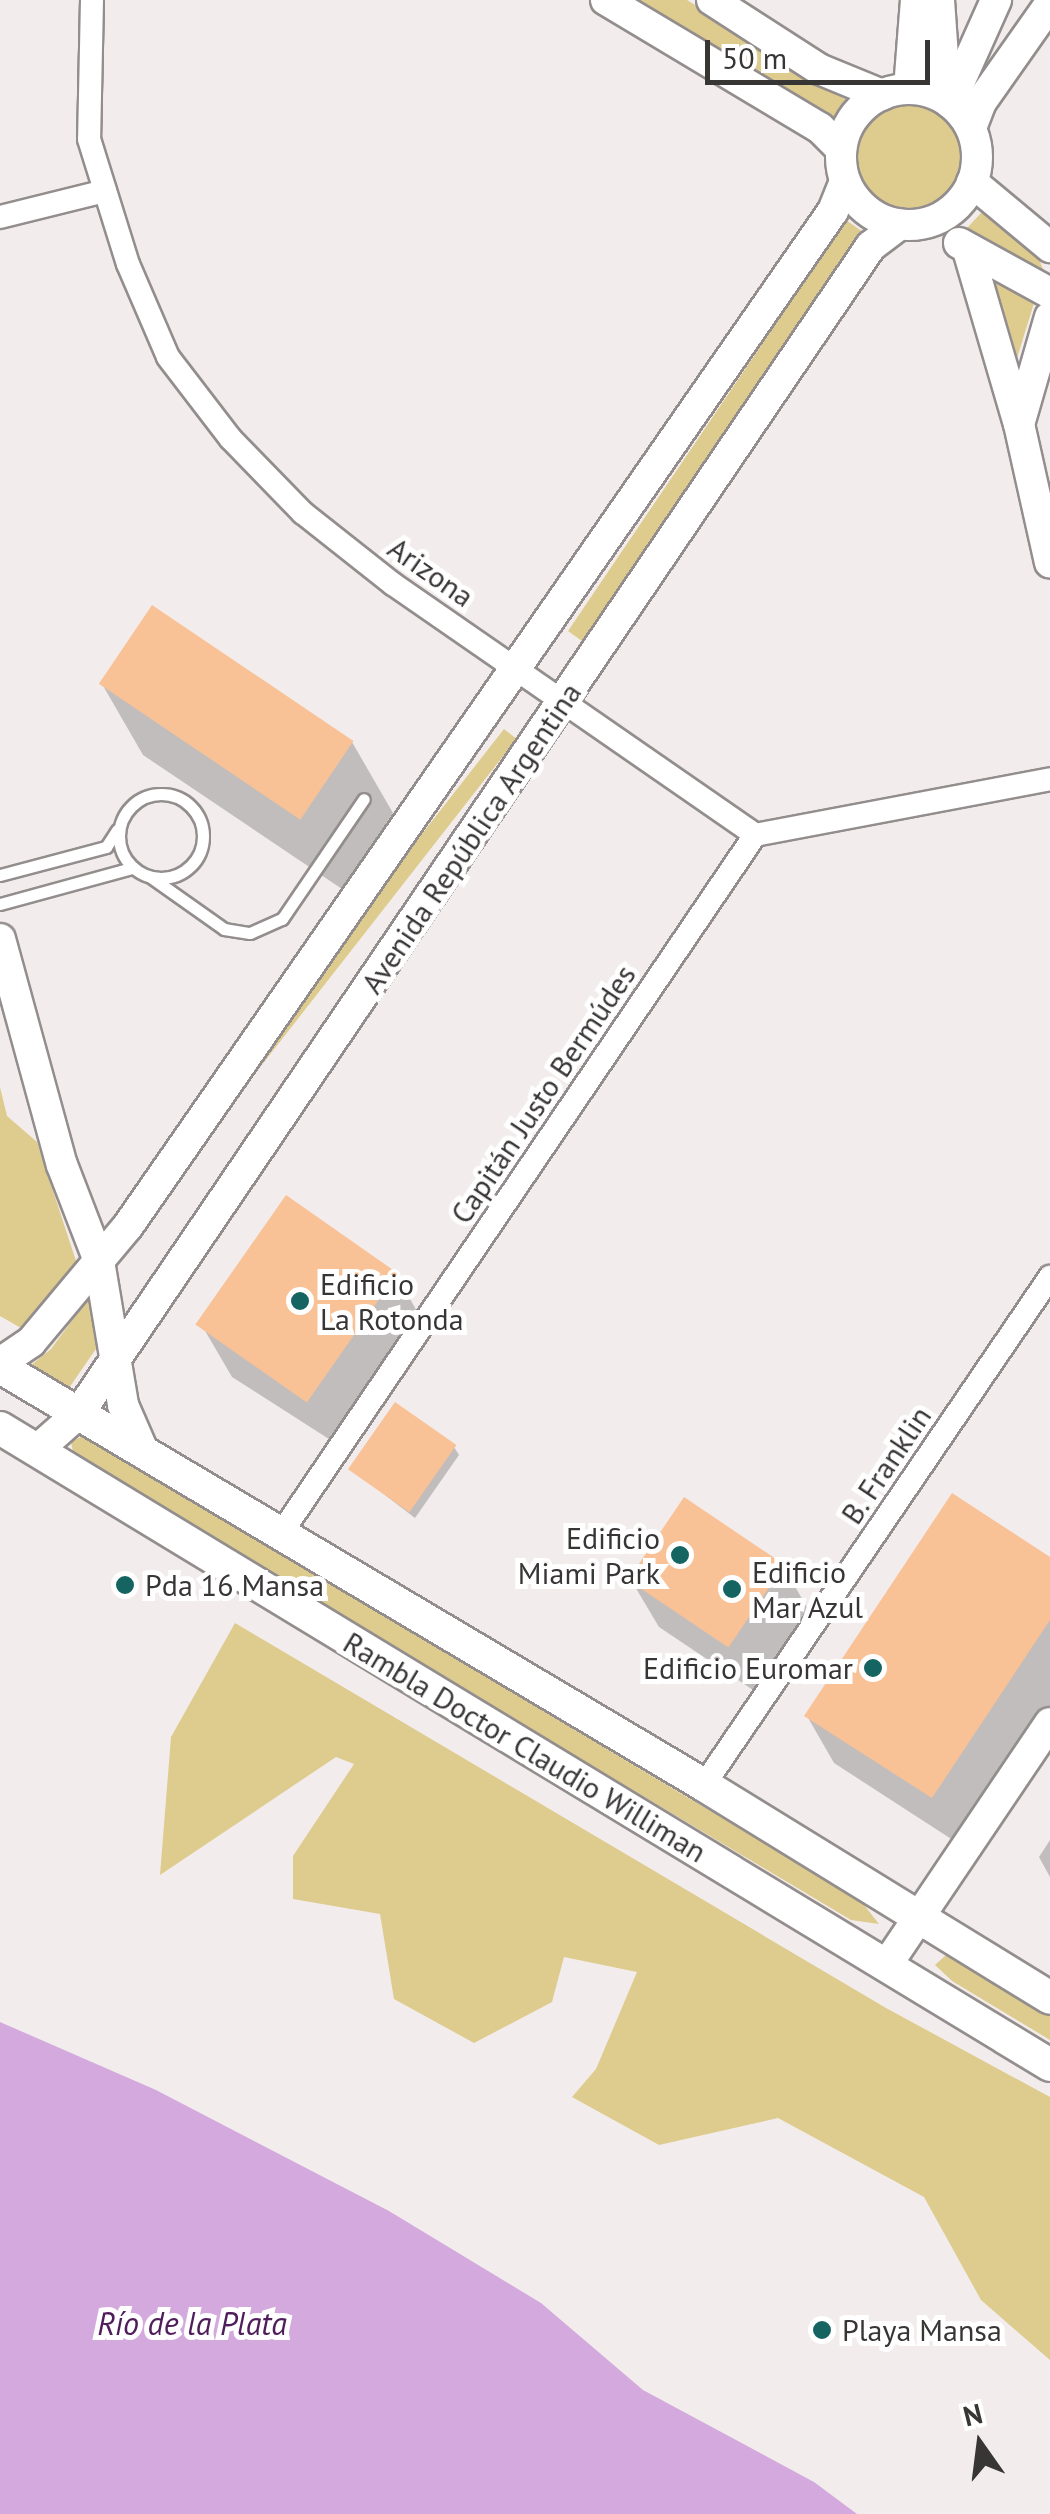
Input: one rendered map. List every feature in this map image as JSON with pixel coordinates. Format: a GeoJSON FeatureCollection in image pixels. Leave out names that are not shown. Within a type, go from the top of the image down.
{"type":"FeatureCollection","features":[{"type":"Feature","properties":{"kind":"main road","name":"Rambla Doctor Claudio Williman"},"geometry":{"type":"LineString","coordinates":[[0,1365],[280,1536],[704,1785],[1050,1998]]}},
{"type":"Feature","properties":{"kind":"main road","name":"Rambla Doctor Claudio Williman"},"geometry":{"type":"LineString","coordinates":[[0,1428],[1050,2065]]}},
{"type":"Feature","properties":{"kind":"street","name":"Arizona"},"geometry":{"type":"LineString","coordinates":[[92,0],[89,139],[104,190],[168,357],[231,440],[303,513],[393,584],[520,667],[755,835]]}},
{"type":"Feature","properties":{"kind":"street"},"geometry":{"type":"LineString","coordinates":[[606,0],[820,128],[841,150]]}},
{"type":"Feature","properties":{"kind":"street"},"geometry":{"type":"LineString","coordinates":[[712,0],[819,69],[896,92],[948,101]]}},
{"type":"Feature","properties":{"kind":"street"},"geometry":{"type":"LineString","coordinates":[[916,0],[896,92],[856,114],[841,150],[845,181],[866,210],[914,223],[1050,294]]}},
{"type":"Feature","properties":{"kind":"street"},"geometry":{"type":"LineString","coordinates":[[914,223],[955,206],[972,182],[977,155],[971,128],[948,101],[939,0]]}},
{"type":"Feature","properties":{"kind":"street"},"geometry":{"type":"LineString","coordinates":[[948,101],[996,0]]}},
{"type":"Feature","properties":{"kind":"street"},"geometry":{"type":"LineString","coordinates":[[971,128],[982,102],[1050,4]]}},
{"type":"Feature","properties":{"kind":"street","name":"Avenida República Argentina"},"geometry":{"type":"LineString","coordinates":[[0,1365],[31,1342],[99,1260],[520,667],[833,211],[845,181]]}},
{"type":"Feature","properties":{"kind":"street"},"geometry":{"type":"LineString","coordinates":[[972,182],[994,206],[1050,247]]}},
{"type":"Feature","properties":{"kind":"street"},"geometry":{"type":"LineString","coordinates":[[0,217],[104,190]]}},
{"type":"Feature","properties":{"kind":"street","name":"Avenida República Argentina"},"geometry":{"type":"LineString","coordinates":[[37,1450],[79,1413],[871,246],[914,223]]}},
{"type":"Feature","properties":{"kind":"street"},"geometry":{"type":"LineString","coordinates":[[968,250],[1020,424],[1050,563]]}},
{"type":"Feature","properties":{"kind":"street"},"geometry":{"type":"LineString","coordinates":[[1020,424],[1050,317]]}},
{"type":"Feature","properties":{"kind":"street"},"geometry":{"type":"LineString","coordinates":[[755,835],[1050,779]]}},
{"type":"Feature","properties":{"kind":"street","name":"Capitán Justo Bermúdes"},"geometry":{"type":"LineString","coordinates":[[280,1536],[755,835]]}},
{"type":"Feature","properties":{"kind":"street"},"geometry":{"type":"LineString","coordinates":[[0,939],[62,1165],[99,1260],[123,1405],[144,1452]]}},
{"type":"Feature","properties":{"kind":"street","name":"B. Franklin"},"geometry":{"type":"LineString","coordinates":[[704,1785],[1050,1277]]}},
{"type":"Feature","properties":{"kind":"street"},"geometry":{"type":"LineString","coordinates":[[886,1966],[1050,1723]]}},
{"type":"Feature","properties":{"kind":"lane"},"geometry":{"type":"LineString","coordinates":[[0,875],[106,847],[128,807],[158,794],[190,803],[202,822],[203,844],[193,864],[174,876],[152,878]]}},
{"type":"Feature","properties":{"kind":"lane"},"geometry":{"type":"LineString","coordinates":[[118,827],[120,850],[132,868],[224,928],[250,933],[282,918],[364,799]]}},
{"type":"Feature","properties":{"kind":"lane"},"geometry":{"type":"LineString","coordinates":[[0,904],[132,868]]}},
{"type":"Feature","properties":{"kind":"shaded area"},"geometry":{"type":"Polygon","coordinates":[[[638,0],[687,0],[848,101],[835,121],[638,0]]]}},
{"type":"Feature","properties":{"kind":"shaded area"},"geometry":{"type":"Polygon","coordinates":[[[909,104],[929,108],[952,127],[961,156],[957,176],[938,199],[909,208],[889,204],[866,185],[857,156],[861,136],[880,113],[909,104]]]}},
{"type":"Feature","properties":{"kind":"shaded area"},"geometry":{"type":"Polygon","coordinates":[[[983,211],[1035,248],[1047,280],[967,228],[983,211]]]}},
{"type":"Feature","properties":{"kind":"shaded area"},"geometry":{"type":"Polygon","coordinates":[[[846,220],[863,232],[582,641],[568,631],[846,220]]]}},
{"type":"Feature","properties":{"kind":"shaded area"},"geometry":{"type":"Polygon","coordinates":[[[988,270],[1035,300],[1012,374],[988,270]]]}},
{"type":"Feature","properties":{"kind":"shaded area"},"geometry":{"type":"Polygon","coordinates":[[[504,729],[517,739],[107,1264],[94,1254],[504,729]]]}},
{"type":"Feature","properties":{"kind":"shaded area"},"geometry":{"type":"Polygon","coordinates":[[[0,1087],[7,1116],[37,1142],[78,1267],[21,1328],[0,1316],[0,1087]]]}},
{"type":"Feature","properties":{"kind":"shaded area"},"geometry":{"type":"Polygon","coordinates":[[[87,1300],[93,1302],[100,1343],[69,1388],[30,1366],[51,1349],[87,1300]]]}},
{"type":"Feature","properties":{"kind":"shaded area"},"geometry":{"type":"Polygon","coordinates":[[[83,1436],[861,1901],[879,1924],[851,1920],[74,1457],[71,1442],[83,1436]]]}},
{"type":"Feature","properties":{"kind":"shaded area"},"geometry":{"type":"Polygon","coordinates":[[[235,1623],[886,2008],[1050,2097],[1050,2360],[981,2300],[924,2197],[778,2118],[659,2145],[572,2097],[596,2069],[637,1972],[564,1957],[552,2002],[474,2043],[394,1999],[380,1914],[293,1899],[293,1856],[354,1764],[336,1757],[160,1875],[171,1737],[235,1623]]]}},
{"type":"Feature","properties":{"kind":"shaded area"},"geometry":{"type":"Polygon","coordinates":[[[946,1955],[1050,2014],[1050,2040],[952,1981],[935,1965],[946,1955]]]}},
{"type":"Feature","properties":{"kind":"water","name":"Río de la Plata"},"geometry":{"type":"Polygon","coordinates":[[[0,2022],[156,2090],[389,2211],[541,2303],[643,2390],[814,2482],[857,2514],[0,2514],[0,2022]]]}},
{"type":"Feature","properties":{"kind":"building"},"geometry":{"type":"Polygon","coordinates":[[[152,605],[353,741],[300,820],[99,684],[152,605]]]}},
{"type":"Feature","properties":{"kind":"building","name":"Edificio La Rotonda"},"geometry":{"type":"Polygon","coordinates":[[[286,1195],[397,1273],[307,1402],[195,1324],[286,1195]]]}},
{"type":"Feature","properties":{"kind":"building"},"geometry":{"type":"Polygon","coordinates":[[[395,1402],[456,1445],[409,1512],[348,1469],[395,1402]]]}},
{"type":"Feature","properties":{"kind":"building","name":"Edificio Euromar"},"geometry":{"type":"Polygon","coordinates":[[[952,1493],[1050,1557],[1050,1620],[932,1798],[804,1716],[952,1493]]]}},
{"type":"Feature","properties":{"kind":"building"},"geometry":{"type":"Polygon","coordinates":[[[684,1497],[784,1565],[728,1648],[628,1580],[684,1497]]]}},
{"type":"Feature","properties":{"kind":"place","name":"Edificio La Rotonda"},"geometry":{"type":"Point","coordinates":[300,1301]}},
{"type":"Feature","properties":{"kind":"place","name":"Edificio Miami Park"},"geometry":{"type":"Point","coordinates":[680,1555]}},
{"type":"Feature","properties":{"kind":"place","name":"Pda 16 Mansa"},"geometry":{"type":"Point","coordinates":[125,1585]}},
{"type":"Feature","properties":{"kind":"place","name":"Edificio Mar Azul"},"geometry":{"type":"Point","coordinates":[732,1589]}},
{"type":"Feature","properties":{"kind":"place","name":"Edificio Euromar"},"geometry":{"type":"Point","coordinates":[873,1668]}},
{"type":"Feature","properties":{"kind":"place","name":"Playa Mansa"},"geometry":{"type":"Point","coordinates":[822,2330]}}]}
